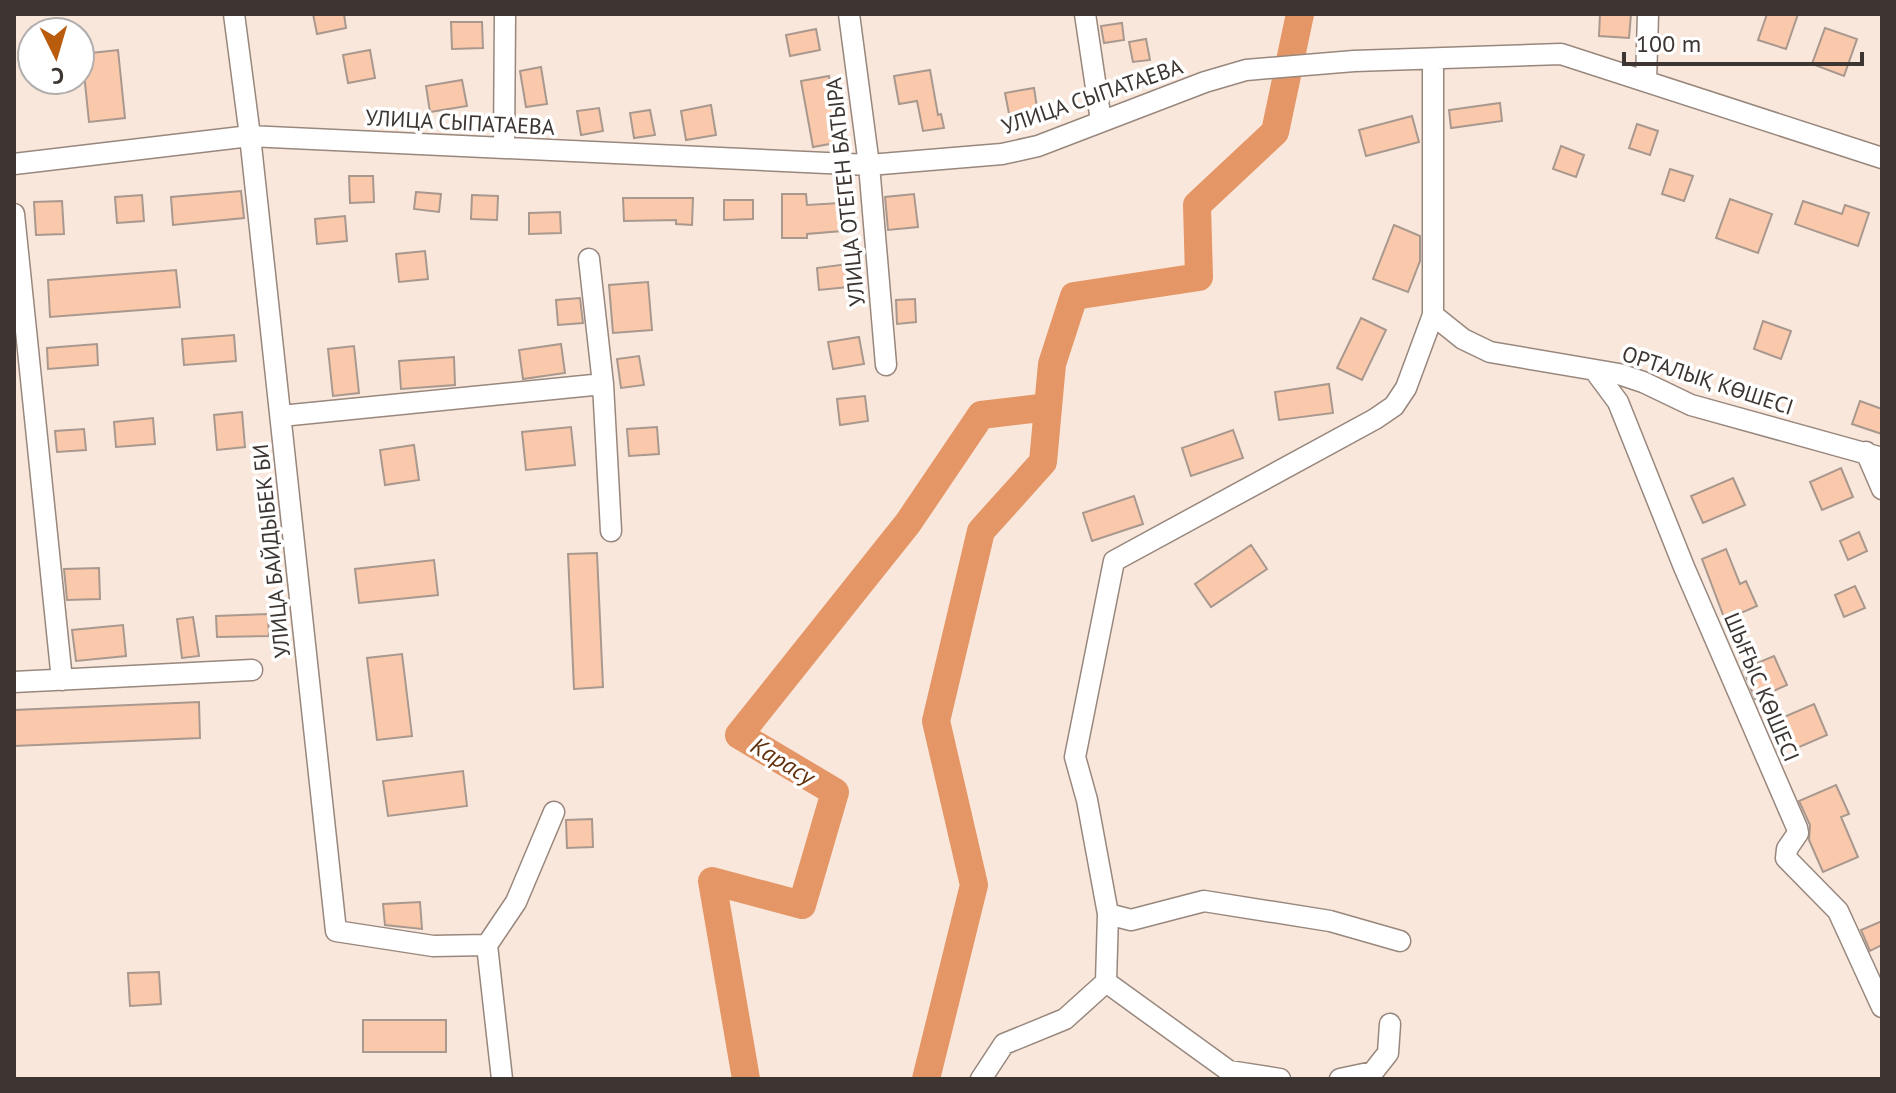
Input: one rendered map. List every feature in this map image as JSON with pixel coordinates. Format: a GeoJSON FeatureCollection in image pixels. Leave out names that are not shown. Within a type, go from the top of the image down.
{"type":"FeatureCollection","features":[{"type":"Feature","properties":{"kind":"street","name":"УЛИЦА БАЙДЫБЕК БИ"},"geometry":{"type":"LineString","coordinates":[[234,14],[250,136],[336,931],[433,946],[487,945]]}},
{"type":"Feature","properties":{"kind":"street"},"geometry":{"type":"LineString","coordinates":[[504,148],[505,14]]}},
{"type":"Feature","properties":{"kind":"street","name":"УЛИЦА ОТЕГЕН БАТЫРА"},"geometry":{"type":"LineString","coordinates":[[849,14],[869,165],[886,365]]}},
{"type":"Feature","properties":{"kind":"street"},"geometry":{"type":"LineString","coordinates":[[1085,14],[1101,121]]}},
{"type":"Feature","properties":{"kind":"street"},"geometry":{"type":"LineString","coordinates":[[1646,81],[1648,14]]}},
{"type":"Feature","properties":{"kind":"street","name":"УЛИЦА СЫПАТАЕВА"},"geometry":{"type":"LineString","coordinates":[[14,164],[250,136],[869,165],[1002,154],[1038,146],[1205,82],[1246,70],[1493,54],[1561,54],[1882,158]]}},
{"type":"Feature","properties":{"kind":"street"},"geometry":{"type":"LineString","coordinates":[[981,1079],[1004,1044],[1065,1019],[1106,982],[1108,914],[1087,800],[1075,757],[1114,561],[1375,419],[1394,406],[1406,388],[1433,315],[1433,59]]}},
{"type":"Feature","properties":{"kind":"street"},"geometry":{"type":"LineString","coordinates":[[14,214],[62,680]]}},
{"type":"Feature","properties":{"kind":"street"},"geometry":{"type":"LineString","coordinates":[[589,259],[603,384],[611,531]]}},
{"type":"Feature","properties":{"kind":"street","name":"ОРТАЛЫҚ КӨШЕСІ"},"geometry":{"type":"LineString","coordinates":[[1433,315],[1463,339],[1490,352],[1643,382],[1691,405],[1874,455]]}},
{"type":"Feature","properties":{"kind":"street","name":"ШЫҒЫС КӨШЕСІ"},"geometry":{"type":"LineString","coordinates":[[1595,371],[1618,402],[1684,567],[1797,828],[1798,833],[1787,849],[1786,858],[1838,911],[1882,1007]]}},
{"type":"Feature","properties":{"kind":"street"},"geometry":{"type":"LineString","coordinates":[[281,416],[603,384]]}},
{"type":"Feature","properties":{"kind":"street"},"geometry":{"type":"LineString","coordinates":[[1874,455],[1882,489]]}},
{"type":"Feature","properties":{"kind":"street"},"geometry":{"type":"LineString","coordinates":[[14,682],[252,670]]}},
{"type":"Feature","properties":{"kind":"street"},"geometry":{"type":"LineString","coordinates":[[502,1079],[487,945],[516,902],[554,812]]}},
{"type":"Feature","properties":{"kind":"street"},"geometry":{"type":"LineString","coordinates":[[1108,914],[1131,920],[1204,901],[1330,921],[1400,941]]}},
{"type":"Feature","properties":{"kind":"street"},"geometry":{"type":"LineString","coordinates":[[1106,982],[1235,1075],[1280,1079]]}},
{"type":"Feature","properties":{"kind":"street"},"geometry":{"type":"LineString","coordinates":[[1340,1079],[1373,1072],[1388,1053],[1390,1024]]}},
{"type":"Feature","properties":{"kind":"building"},"geometry":{"type":"Polygon","coordinates":[[[313,14],[344,14],[346,28],[317,34],[313,14]]]}},
{"type":"Feature","properties":{"kind":"building"},"geometry":{"type":"Polygon","coordinates":[[[1600,14],[1631,14],[1629,38],[1599,36],[1600,14]]]}},
{"type":"Feature","properties":{"kind":"building"},"geometry":{"type":"Polygon","coordinates":[[[1767,14],[1798,14],[1786,49],[1758,40],[1767,14]]]}},
{"type":"Feature","properties":{"kind":"building"},"geometry":{"type":"Polygon","coordinates":[[[451,22],[482,22],[483,48],[452,49],[451,22]]]}},
{"type":"Feature","properties":{"kind":"building"},"geometry":{"type":"Polygon","coordinates":[[[1122,23],[1124,40],[1104,43],[1101,26],[1122,23]]]}},
{"type":"Feature","properties":{"kind":"building"},"geometry":{"type":"Polygon","coordinates":[[[1825,28],[1857,39],[1844,76],[1812,64],[1825,28]]]}},
{"type":"Feature","properties":{"kind":"building"},"geometry":{"type":"Polygon","coordinates":[[[816,29],[820,50],[790,56],[786,35],[816,29]]]}},
{"type":"Feature","properties":{"kind":"building"},"geometry":{"type":"Polygon","coordinates":[[[1146,39],[1150,60],[1133,62],[1129,42],[1146,39]]]}},
{"type":"Feature","properties":{"kind":"building"},"geometry":{"type":"Polygon","coordinates":[[[118,50],[125,118],[89,122],[86,96],[96,96],[96,52],[118,50]]]}},
{"type":"Feature","properties":{"kind":"building"},"geometry":{"type":"Polygon","coordinates":[[[370,50],[375,78],[348,83],[343,55],[370,50]]]}},
{"type":"Feature","properties":{"kind":"building"},"geometry":{"type":"Polygon","coordinates":[[[541,67],[547,104],[526,107],[520,71],[541,67]]]}},
{"type":"Feature","properties":{"kind":"building"},"geometry":{"type":"Polygon","coordinates":[[[930,70],[938,115],[941,114],[944,128],[923,131],[917,101],[899,104],[894,76],[930,70]]]}},
{"type":"Feature","properties":{"kind":"building"},"geometry":{"type":"Polygon","coordinates":[[[829,76],[841,142],[813,147],[801,81],[829,76]]]}},
{"type":"Feature","properties":{"kind":"building"},"geometry":{"type":"Polygon","coordinates":[[[462,80],[467,106],[430,112],[426,86],[462,80]]]}},
{"type":"Feature","properties":{"kind":"building"},"geometry":{"type":"Polygon","coordinates":[[[1034,88],[1038,114],[1010,119],[1005,93],[1034,88]]]}},
{"type":"Feature","properties":{"kind":"building"},"geometry":{"type":"Polygon","coordinates":[[[1500,103],[1502,121],[1451,128],[1449,110],[1500,103]]]}},
{"type":"Feature","properties":{"kind":"building"},"geometry":{"type":"Polygon","coordinates":[[[711,105],[716,135],[686,140],[681,111],[711,105]]]}},
{"type":"Feature","properties":{"kind":"building"},"geometry":{"type":"Polygon","coordinates":[[[599,108],[603,131],[581,135],[577,111],[599,108]]]}},
{"type":"Feature","properties":{"kind":"building"},"geometry":{"type":"Polygon","coordinates":[[[650,110],[655,135],[634,138],[630,113],[650,110]]]}},
{"type":"Feature","properties":{"kind":"building"},"geometry":{"type":"Polygon","coordinates":[[[1412,116],[1419,142],[1366,156],[1359,130],[1412,116]]]}},
{"type":"Feature","properties":{"kind":"building"},"geometry":{"type":"Polygon","coordinates":[[[1637,124],[1658,131],[1650,155],[1629,148],[1637,124]]]}},
{"type":"Feature","properties":{"kind":"building"},"geometry":{"type":"Polygon","coordinates":[[[1561,146],[1584,155],[1576,177],[1553,169],[1561,146]]]}},
{"type":"Feature","properties":{"kind":"building"},"geometry":{"type":"Polygon","coordinates":[[[1670,169],[1693,176],[1684,201],[1662,194],[1670,169]]]}},
{"type":"Feature","properties":{"kind":"building"},"geometry":{"type":"Polygon","coordinates":[[[349,176],[373,176],[374,202],[350,203],[349,176]]]}},
{"type":"Feature","properties":{"kind":"building"},"geometry":{"type":"Polygon","coordinates":[[[241,191],[244,218],[173,225],[171,197],[241,191]]]}},
{"type":"Feature","properties":{"kind":"building"},"geometry":{"type":"Polygon","coordinates":[[[416,192],[441,194],[439,212],[414,209],[416,192]]]}},
{"type":"Feature","properties":{"kind":"building"},"geometry":{"type":"Polygon","coordinates":[[[782,194],[806,194],[807,205],[840,203],[842,231],[807,234],[807,238],[782,238],[782,194]]]}},
{"type":"Feature","properties":{"kind":"building"},"geometry":{"type":"Polygon","coordinates":[[[914,194],[918,227],[888,230],[885,197],[914,194]]]}},
{"type":"Feature","properties":{"kind":"building"},"geometry":{"type":"Polygon","coordinates":[[[142,195],[144,221],[117,223],[115,197],[142,195]]]}},
{"type":"Feature","properties":{"kind":"building"},"geometry":{"type":"Polygon","coordinates":[[[472,195],[498,196],[497,220],[471,219],[472,195]]]}},
{"type":"Feature","properties":{"kind":"building"},"geometry":{"type":"Polygon","coordinates":[[[623,198],[693,198],[692,225],[676,224],[676,220],[624,221],[623,198]]]}},
{"type":"Feature","properties":{"kind":"building"},"geometry":{"type":"Polygon","coordinates":[[[1730,199],[1772,214],[1758,253],[1716,238],[1730,199]]]}},
{"type":"Feature","properties":{"kind":"building"},"geometry":{"type":"Polygon","coordinates":[[[724,200],[753,200],[753,219],[724,220],[724,200]]]}},
{"type":"Feature","properties":{"kind":"building"},"geometry":{"type":"Polygon","coordinates":[[[62,201],[64,234],[36,235],[34,202],[62,201]]]}},
{"type":"Feature","properties":{"kind":"building"},"geometry":{"type":"Polygon","coordinates":[[[1803,201],[1842,214],[1845,205],[1869,213],[1858,246],[1795,224],[1803,201]]]}},
{"type":"Feature","properties":{"kind":"building"},"geometry":{"type":"Polygon","coordinates":[[[560,212],[561,233],[529,234],[529,213],[560,212]]]}},
{"type":"Feature","properties":{"kind":"building"},"geometry":{"type":"Polygon","coordinates":[[[345,216],[347,241],[317,244],[315,219],[345,216]]]}},
{"type":"Feature","properties":{"kind":"building"},"geometry":{"type":"Polygon","coordinates":[[[1394,225],[1420,236],[1420,261],[1408,292],[1373,279],[1394,225]]]}},
{"type":"Feature","properties":{"kind":"building"},"geometry":{"type":"Polygon","coordinates":[[[425,251],[428,279],[399,282],[396,254],[425,251]]]}},
{"type":"Feature","properties":{"kind":"building"},"geometry":{"type":"Polygon","coordinates":[[[855,263],[858,286],[819,290],[817,268],[855,263]]]}},
{"type":"Feature","properties":{"kind":"building"},"geometry":{"type":"Polygon","coordinates":[[[176,270],[180,307],[50,317],[48,280],[176,270]]]}},
{"type":"Feature","properties":{"kind":"building"},"geometry":{"type":"Polygon","coordinates":[[[648,282],[652,330],[613,333],[609,285],[648,282]]]}},
{"type":"Feature","properties":{"kind":"building"},"geometry":{"type":"Polygon","coordinates":[[[580,298],[583,323],[558,325],[556,300],[580,298]]]}},
{"type":"Feature","properties":{"kind":"building"},"geometry":{"type":"Polygon","coordinates":[[[915,299],[916,322],[897,324],[896,300],[915,299]]]}},
{"type":"Feature","properties":{"kind":"building"},"geometry":{"type":"Polygon","coordinates":[[[1361,318],[1386,330],[1362,380],[1337,368],[1361,318]]]}},
{"type":"Feature","properties":{"kind":"building"},"geometry":{"type":"Polygon","coordinates":[[[1763,321],[1791,331],[1781,359],[1754,349],[1763,321]]]}},
{"type":"Feature","properties":{"kind":"building"},"geometry":{"type":"Polygon","coordinates":[[[234,335],[236,361],[184,365],[182,339],[234,335]]]}},
{"type":"Feature","properties":{"kind":"building"},"geometry":{"type":"Polygon","coordinates":[[[859,337],[864,364],[833,369],[828,342],[859,337]]]}},
{"type":"Feature","properties":{"kind":"building"},"geometry":{"type":"Polygon","coordinates":[[[97,344],[98,365],[48,369],[47,348],[97,344]]]}},
{"type":"Feature","properties":{"kind":"building"},"geometry":{"type":"Polygon","coordinates":[[[561,344],[565,373],[523,379],[519,350],[561,344]]]}},
{"type":"Feature","properties":{"kind":"building"},"geometry":{"type":"Polygon","coordinates":[[[354,346],[359,393],[333,396],[328,349],[354,346]]]}},
{"type":"Feature","properties":{"kind":"building"},"geometry":{"type":"Polygon","coordinates":[[[639,356],[644,385],[621,388],[617,359],[639,356]]]}},
{"type":"Feature","properties":{"kind":"building"},"geometry":{"type":"Polygon","coordinates":[[[454,357],[455,385],[401,389],[399,361],[454,357]]]}},
{"type":"Feature","properties":{"kind":"building"},"geometry":{"type":"Polygon","coordinates":[[[1329,384],[1333,413],[1279,420],[1275,392],[1329,384]]]}},
{"type":"Feature","properties":{"kind":"building"},"geometry":{"type":"Polygon","coordinates":[[[865,396],[868,421],[840,425],[837,399],[865,396]]]}},
{"type":"Feature","properties":{"kind":"building"},"geometry":{"type":"Polygon","coordinates":[[[1860,401],[1882,409],[1882,434],[1852,424],[1860,401]]]}},
{"type":"Feature","properties":{"kind":"building"},"geometry":{"type":"Polygon","coordinates":[[[242,412],[245,447],[217,450],[214,415],[242,412]]]}},
{"type":"Feature","properties":{"kind":"building"},"geometry":{"type":"Polygon","coordinates":[[[153,418],[155,444],[116,447],[114,422],[153,418]]]}},
{"type":"Feature","properties":{"kind":"building"},"geometry":{"type":"Polygon","coordinates":[[[571,427],[575,465],[526,470],[522,432],[571,427]]]}},
{"type":"Feature","properties":{"kind":"building"},"geometry":{"type":"Polygon","coordinates":[[[657,427],[659,454],[629,456],[627,429],[657,427]]]}},
{"type":"Feature","properties":{"kind":"building"},"geometry":{"type":"Polygon","coordinates":[[[84,429],[86,450],[57,452],[55,431],[84,429]]]}},
{"type":"Feature","properties":{"kind":"building"},"geometry":{"type":"Polygon","coordinates":[[[1233,430],[1243,458],[1191,476],[1182,448],[1233,430]]]}},
{"type":"Feature","properties":{"kind":"building"},"geometry":{"type":"Polygon","coordinates":[[[414,445],[419,480],[385,485],[380,450],[414,445]]]}},
{"type":"Feature","properties":{"kind":"building"},"geometry":{"type":"Polygon","coordinates":[[[1841,468],[1853,497],[1822,510],[1810,482],[1841,468]]]}},
{"type":"Feature","properties":{"kind":"building"},"geometry":{"type":"Polygon","coordinates":[[[1733,478],[1745,505],[1703,523],[1691,496],[1733,478]]]}},
{"type":"Feature","properties":{"kind":"building"},"geometry":{"type":"Polygon","coordinates":[[[1134,496],[1143,524],[1092,541],[1083,513],[1134,496]]]}},
{"type":"Feature","properties":{"kind":"building"},"geometry":{"type":"Polygon","coordinates":[[[1859,532],[1867,551],[1848,560],[1840,541],[1859,532]]]}},
{"type":"Feature","properties":{"kind":"building"},"geometry":{"type":"Polygon","coordinates":[[[1251,545],[1267,569],[1211,607],[1195,584],[1251,545]]]}},
{"type":"Feature","properties":{"kind":"building"},"geometry":{"type":"Polygon","coordinates":[[[1726,549],[1740,584],[1746,581],[1757,606],[1725,620],[1702,559],[1726,549]]]}},
{"type":"Feature","properties":{"kind":"building"},"geometry":{"type":"Polygon","coordinates":[[[597,553],[603,687],[574,689],[568,554],[597,553]]]}},
{"type":"Feature","properties":{"kind":"building"},"geometry":{"type":"Polygon","coordinates":[[[434,560],[438,595],[359,603],[355,569],[434,560]]]}},
{"type":"Feature","properties":{"kind":"building"},"geometry":{"type":"Polygon","coordinates":[[[99,568],[100,599],[67,600],[64,569],[99,568]]]}},
{"type":"Feature","properties":{"kind":"building"},"geometry":{"type":"Polygon","coordinates":[[[1855,586],[1865,608],[1844,617],[1835,595],[1855,586]]]}},
{"type":"Feature","properties":{"kind":"building"},"geometry":{"type":"Polygon","coordinates":[[[268,614],[269,636],[217,637],[216,616],[268,614]]]}},
{"type":"Feature","properties":{"kind":"building"},"geometry":{"type":"Polygon","coordinates":[[[193,617],[199,656],[182,658],[177,619],[193,617]]]}},
{"type":"Feature","properties":{"kind":"building"},"geometry":{"type":"Polygon","coordinates":[[[123,625],[126,656],[76,661],[72,630],[123,625]]]}},
{"type":"Feature","properties":{"kind":"building"},"geometry":{"type":"Polygon","coordinates":[[[402,654],[412,736],[377,740],[367,658],[402,654]]]}},
{"type":"Feature","properties":{"kind":"building"},"geometry":{"type":"Polygon","coordinates":[[[1774,656],[1787,685],[1755,699],[1743,669],[1774,656]]]}},
{"type":"Feature","properties":{"kind":"building"},"geometry":{"type":"Polygon","coordinates":[[[199,702],[200,738],[14,746],[14,710],[199,702]]]}},
{"type":"Feature","properties":{"kind":"building"},"geometry":{"type":"Polygon","coordinates":[[[1814,704],[1827,735],[1797,748],[1784,717],[1814,704]]]}},
{"type":"Feature","properties":{"kind":"building"},"geometry":{"type":"Polygon","coordinates":[[[463,771],[467,806],[388,816],[383,781],[463,771]]]}},
{"type":"Feature","properties":{"kind":"building"},"geometry":{"type":"Polygon","coordinates":[[[1836,785],[1849,814],[1841,817],[1858,857],[1823,872],[1809,840],[1810,825],[1799,801],[1836,785]]]}},
{"type":"Feature","properties":{"kind":"building"},"geometry":{"type":"Polygon","coordinates":[[[592,819],[593,847],[567,848],[566,820],[592,819]]]}},
{"type":"Feature","properties":{"kind":"building"},"geometry":{"type":"Polygon","coordinates":[[[420,902],[422,929],[385,925],[383,904],[420,902]]]}},
{"type":"Feature","properties":{"kind":"building"},"geometry":{"type":"Polygon","coordinates":[[[1882,921],[1882,945],[1870,951],[1861,930],[1882,921]]]}},
{"type":"Feature","properties":{"kind":"building"},"geometry":{"type":"Polygon","coordinates":[[[159,972],[161,1004],[130,1006],[128,973],[159,972]]]}},
{"type":"Feature","properties":{"kind":"building"},"geometry":{"type":"Polygon","coordinates":[[[363,1020],[446,1020],[446,1052],[363,1052],[363,1020]]]}},
{"type":"Feature","properties":{"kind":"waterway"},"geometry":{"type":"LineString","coordinates":[[926,1079],[974,885],[936,721],[981,531],[1043,462],[1052,364],[1074,296],[1199,277],[1197,205],[1275,132],[1300,14]]}},
{"type":"Feature","properties":{"kind":"waterway","name":"Карасу"},"geometry":{"type":"LineString","coordinates":[[746,1079],[712,881],[802,905],[835,792],[739,735],[908,523],[981,415],[1048,407]]}}]}
